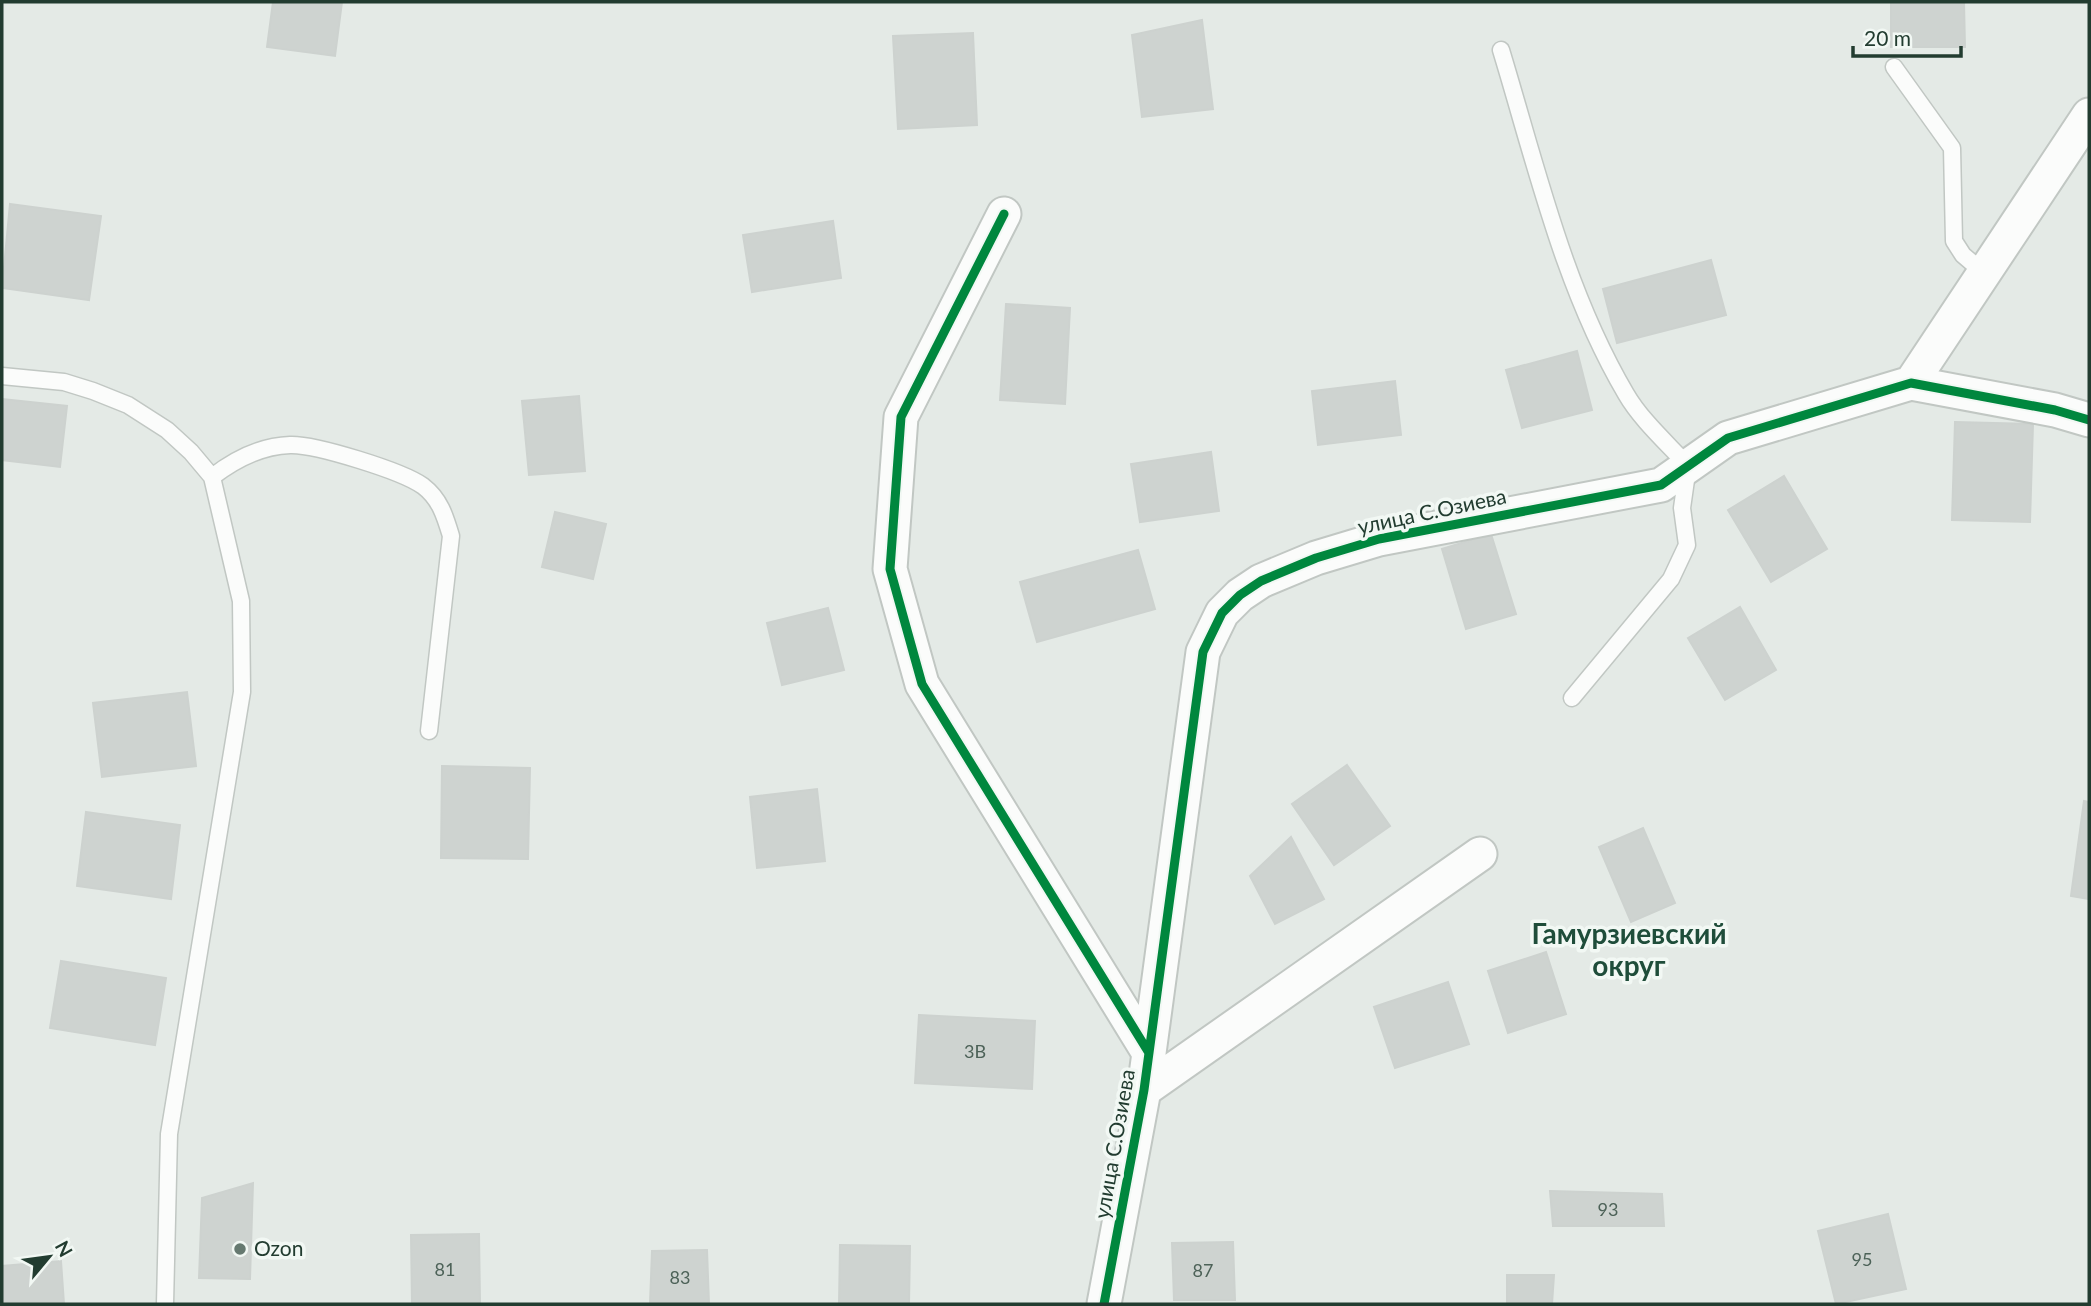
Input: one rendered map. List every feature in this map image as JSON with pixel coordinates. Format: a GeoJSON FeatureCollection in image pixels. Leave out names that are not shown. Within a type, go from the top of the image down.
{"type":"FeatureCollection","features":[{"type":"Feature","properties":{"kind":"street"},"geometry":{"type":"LineString","coordinates":[[1910,383],[2089,115]]}},
{"type":"Feature","properties":{"kind":"street"},"geometry":{"type":"LineString","coordinates":[[1004,214],[901,417],[891,569],[922,684],[1149,1053]]}},
{"type":"Feature","properties":{"kind":"street","name":"улица С.Озиева"},"geometry":{"type":"LineString","coordinates":[[1104,1304],[1144,1090],[1203,652],[1222,612],[1261,581],[1316,558],[1379,539],[1661,485],[1728,438],[1910,383],[2055,410],[2089,421]]}},
{"type":"Feature","properties":{"kind":"street"},"geometry":{"type":"LineString","coordinates":[[1144,1090],[1480,854]]}},
{"type":"Feature","properties":{"kind":"lane"},"geometry":{"type":"LineString","coordinates":[[1501,50],[1564,255],[1598,340],[1627,396],[1688,467],[1682,508],[1687,545],[1671,579],[1572,698]]}},
{"type":"Feature","properties":{"kind":"lane"},"geometry":{"type":"LineString","coordinates":[[1894,67],[1952,148],[1954,241],[1963,255],[1984,273]]}},
{"type":"Feature","properties":{"kind":"lane"},"geometry":{"type":"LineString","coordinates":[[2,376],[64,382],[128,405],[167,430],[191,452],[212,477],[241,601],[243,672],[169,1135],[165,1304]]}},
{"type":"Feature","properties":{"kind":"lane"},"geometry":{"type":"LineString","coordinates":[[212,477],[253,451],[291,445],[378,465],[422,486],[443,507],[451,536],[429,731]]}},
{"type":"Feature","properties":{"kind":"building"},"geometry":{"type":"Polygon","coordinates":[[[273,2],[342,2],[335,56],[267,47],[273,2]]]}},
{"type":"Feature","properties":{"kind":"building"},"geometry":{"type":"Polygon","coordinates":[[[1891,2],[1964,2],[1965,47],[1891,47],[1891,2]]]}},
{"type":"Feature","properties":{"kind":"building"},"geometry":{"type":"Polygon","coordinates":[[[1202,20],[1213,109],[1142,117],[1132,35],[1202,20]]]}},
{"type":"Feature","properties":{"kind":"building"},"geometry":{"type":"Polygon","coordinates":[[[973,33],[977,125],[898,129],[893,36],[973,33]]]}},
{"type":"Feature","properties":{"kind":"building"},"geometry":{"type":"Polygon","coordinates":[[[10,204],[101,216],[89,300],[2,288],[10,204]]]}},
{"type":"Feature","properties":{"kind":"building"},"geometry":{"type":"Polygon","coordinates":[[[833,221],[841,278],[752,292],[743,235],[833,221]]]}},
{"type":"Feature","properties":{"kind":"building"},"geometry":{"type":"Polygon","coordinates":[[[1711,260],[1726,315],[1617,343],[1603,289],[1711,260]]]}},
{"type":"Feature","properties":{"kind":"building"},"geometry":{"type":"Polygon","coordinates":[[[1006,304],[1070,308],[1065,404],[1000,400],[1006,304]]]}},
{"type":"Feature","properties":{"kind":"building"},"geometry":{"type":"Polygon","coordinates":[[[1577,351],[1592,410],[1522,428],[1506,370],[1577,351]]]}},
{"type":"Feature","properties":{"kind":"building"},"geometry":{"type":"Polygon","coordinates":[[[1395,381],[1401,435],[1318,445],[1312,391],[1395,381]]]}},
{"type":"Feature","properties":{"kind":"building"},"geometry":{"type":"Polygon","coordinates":[[[579,396],[585,471],[529,475],[522,401],[579,396]]]}},
{"type":"Feature","properties":{"kind":"building"},"geometry":{"type":"Polygon","coordinates":[[[2,399],[67,406],[60,467],[2,460],[2,399]]]}},
{"type":"Feature","properties":{"kind":"building"},"geometry":{"type":"Polygon","coordinates":[[[1955,422],[2033,424],[2030,522],[1952,520],[1955,422]]]}},
{"type":"Feature","properties":{"kind":"building"},"geometry":{"type":"Polygon","coordinates":[[[1211,452],[1219,511],[1140,522],[1131,464],[1211,452]]]}},
{"type":"Feature","properties":{"kind":"building"},"geometry":{"type":"Polygon","coordinates":[[[1784,476],[1827,549],[1771,582],[1728,510],[1784,476]]]}},
{"type":"Feature","properties":{"kind":"building"},"geometry":{"type":"Polygon","coordinates":[[[555,512],[606,524],[593,579],[542,567],[555,512]]]}},
{"type":"Feature","properties":{"kind":"building"},"geometry":{"type":"Polygon","coordinates":[[[1491,534],[1516,614],[1466,629],[1442,549],[1491,534]]]}},
{"type":"Feature","properties":{"kind":"building"},"geometry":{"type":"Polygon","coordinates":[[[1138,550],[1155,609],[1037,642],[1020,582],[1138,550]]]}},
{"type":"Feature","properties":{"kind":"building"},"geometry":{"type":"Polygon","coordinates":[[[1740,607],[1776,670],[1725,700],[1688,638],[1740,607]]]}},
{"type":"Feature","properties":{"kind":"building"},"geometry":{"type":"Polygon","coordinates":[[[828,608],[844,670],[782,685],[767,623],[828,608]]]}},
{"type":"Feature","properties":{"kind":"building"},"geometry":{"type":"Polygon","coordinates":[[[187,692],[196,766],[102,777],[93,703],[187,692]]]}},
{"type":"Feature","properties":{"kind":"building"},"geometry":{"type":"Polygon","coordinates":[[[1347,765],[1390,826],[1334,865],[1292,804],[1347,765]]]}},
{"type":"Feature","properties":{"kind":"building"},"geometry":{"type":"Polygon","coordinates":[[[442,766],[530,768],[528,859],[441,858],[442,766]]]}},
{"type":"Feature","properties":{"kind":"building"},"geometry":{"type":"Polygon","coordinates":[[[817,789],[825,861],[757,868],[750,797],[817,789]]]}},
{"type":"Feature","properties":{"kind":"building"},"geometry":{"type":"Polygon","coordinates":[[[2084,801],[2089,802],[2089,899],[2071,896],[2084,801]]]}},
{"type":"Feature","properties":{"kind":"building"},"geometry":{"type":"Polygon","coordinates":[[[86,812],[180,825],[171,899],[77,886],[86,812]]]}},
{"type":"Feature","properties":{"kind":"building"},"geometry":{"type":"Polygon","coordinates":[[[1643,828],[1675,903],[1631,922],[1599,847],[1643,828]]]}},
{"type":"Feature","properties":{"kind":"building"},"geometry":{"type":"Polygon","coordinates":[[[1291,837],[1324,899],[1275,924],[1250,876],[1291,837]]]}},
{"type":"Feature","properties":{"kind":"building"},"geometry":{"type":"Polygon","coordinates":[[[1546,952],[1566,1014],[1508,1033],[1488,971],[1546,952]]]}},
{"type":"Feature","properties":{"kind":"building"},"geometry":{"type":"Polygon","coordinates":[[[61,961],[166,978],[155,1045],[50,1028],[61,961]]]}},
{"type":"Feature","properties":{"kind":"building"},"geometry":{"type":"Polygon","coordinates":[[[1448,982],[1469,1044],[1395,1068],[1374,1007],[1448,982]]]}},
{"type":"Feature","properties":{"kind":"building"},"geometry":{"type":"Polygon","coordinates":[[[919,1015],[1035,1021],[1032,1089],[915,1083],[919,1015]]]}},
{"type":"Feature","properties":{"kind":"building"},"geometry":{"type":"Polygon","coordinates":[[[253,1183],[250,1279],[199,1278],[202,1198],[253,1183]]]}},
{"type":"Feature","properties":{"kind":"building"},"geometry":{"type":"Polygon","coordinates":[[[1550,1191],[1662,1194],[1664,1226],[1553,1226],[1550,1191]]]}},
{"type":"Feature","properties":{"kind":"building"},"geometry":{"type":"Polygon","coordinates":[[[1888,1214],[1906,1289],[1836,1304],[1818,1231],[1888,1214]]]}},
{"type":"Feature","properties":{"kind":"building"},"geometry":{"type":"Polygon","coordinates":[[[479,1234],[480,1304],[412,1304],[411,1235],[479,1234]]]}},
{"type":"Feature","properties":{"kind":"building"},"geometry":{"type":"Polygon","coordinates":[[[1233,1242],[1235,1300],[1174,1300],[1172,1243],[1233,1242]]]}},
{"type":"Feature","properties":{"kind":"building"},"geometry":{"type":"Polygon","coordinates":[[[840,1245],[910,1246],[909,1304],[839,1304],[840,1245]]]}},
{"type":"Feature","properties":{"kind":"building"},"geometry":{"type":"Polygon","coordinates":[[[707,1250],[709,1304],[650,1304],[652,1251],[707,1250]]]}},
{"type":"Feature","properties":{"kind":"building"},"geometry":{"type":"Polygon","coordinates":[[[61,1261],[64,1304],[2,1304],[2,1266],[61,1261]]]}},
{"type":"Feature","properties":{"kind":"building"},"geometry":{"type":"Polygon","coordinates":[[[1507,1275],[1554,1275],[1552,1304],[1507,1304],[1507,1275]]]}},
{"type":"Feature","properties":{"kind":"cycle path"},"geometry":{"type":"LineString","coordinates":[[1004,214],[901,417],[890,569],[922,684],[1149,1053]]}},
{"type":"Feature","properties":{"kind":"cycle path"},"geometry":{"type":"LineString","coordinates":[[1104,1304],[1144,1090],[1203,652],[1222,613],[1240,595],[1261,581],[1316,558],[1379,539],[1661,485],[1728,438],[1911,383],[2055,410],[2089,420]]}},
{"type":"Feature","properties":{"kind":"place","name":"Ozon"},"geometry":{"type":"Point","coordinates":[240,1249]}},
{"type":"Feature","properties":{"kind":"district","name":"Гамурзиевский округ"},"geometry":{"type":"Point","coordinates":[1629,950]}}]}
